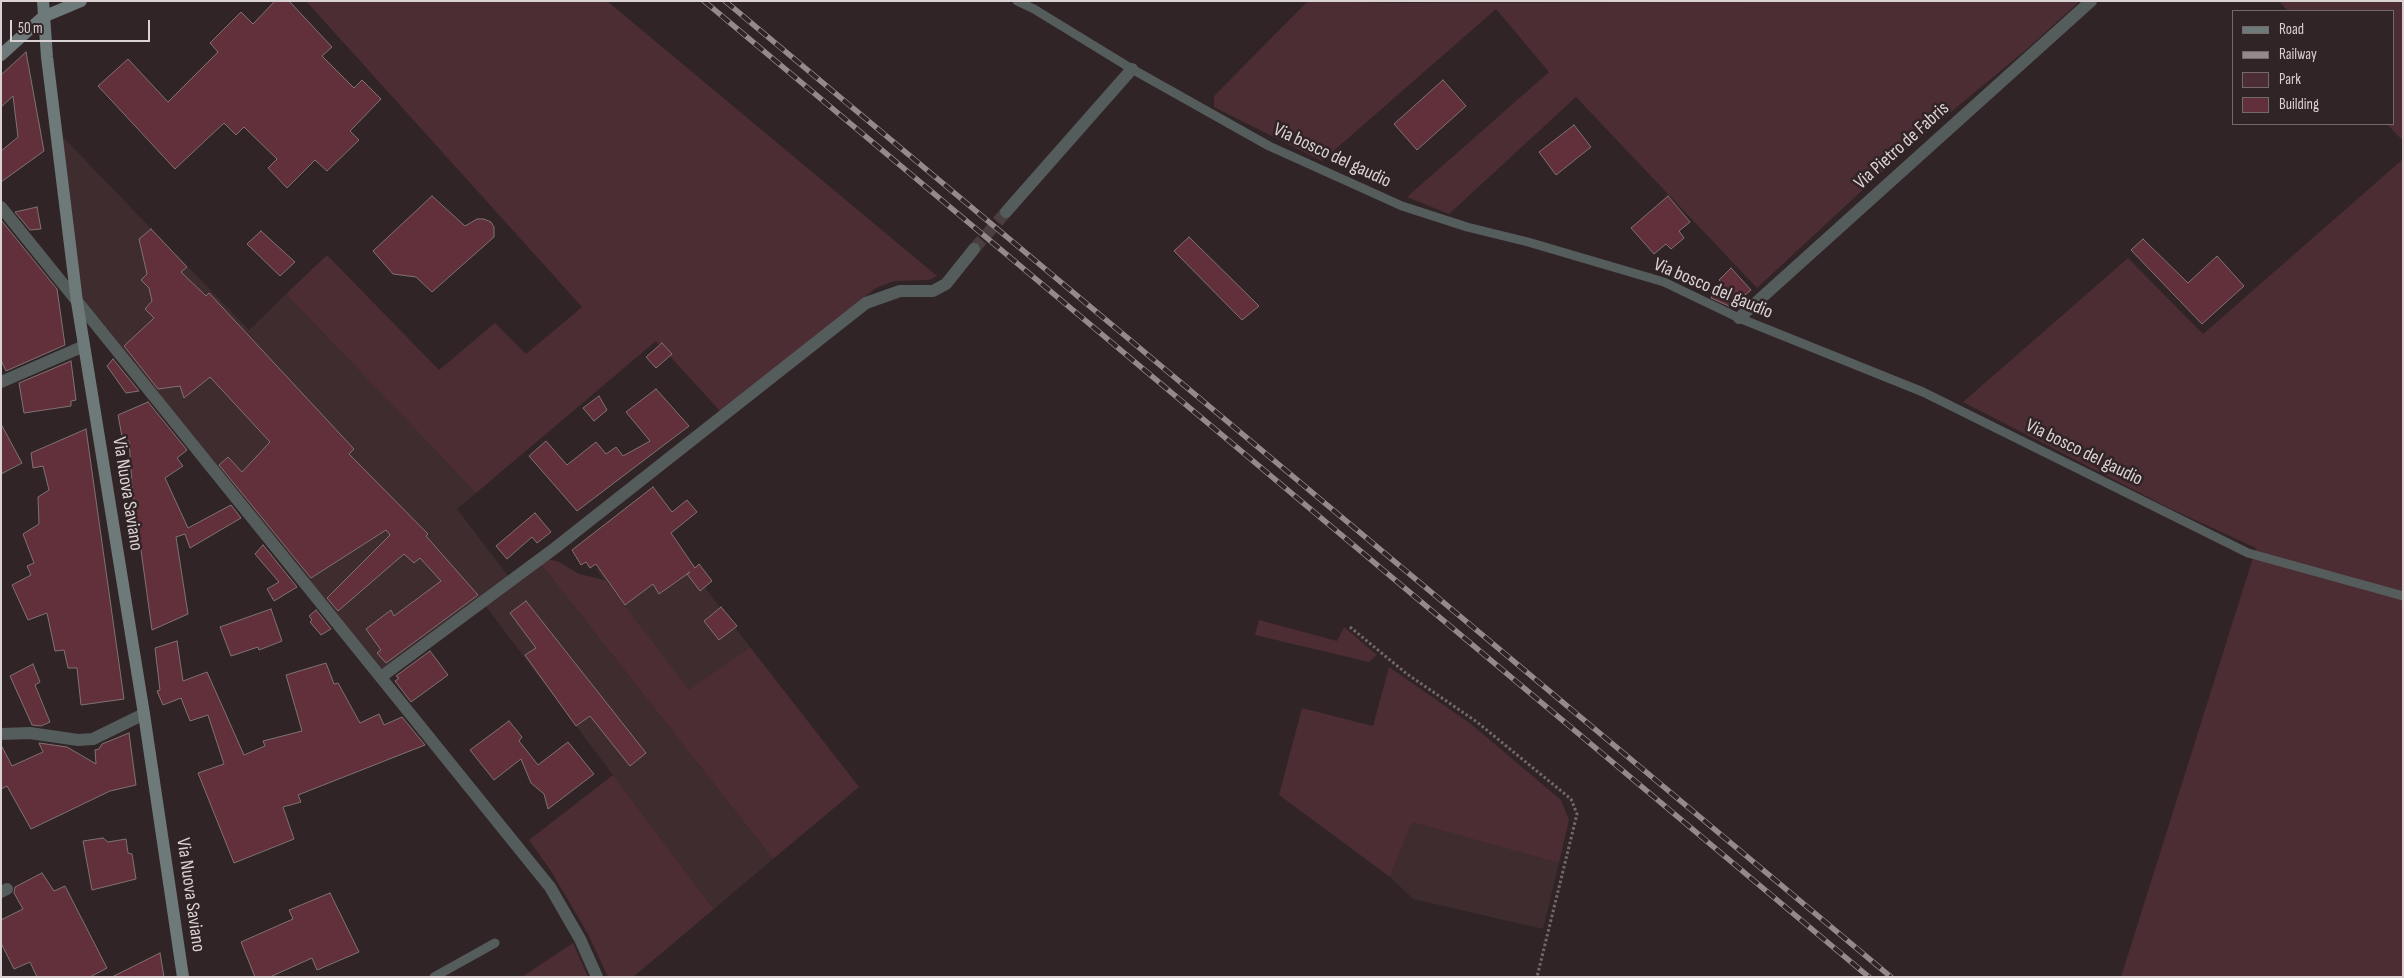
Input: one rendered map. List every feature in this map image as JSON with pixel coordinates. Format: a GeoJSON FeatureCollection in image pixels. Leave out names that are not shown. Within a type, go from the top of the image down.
{"type":"FeatureCollection","features":[{"type":"Feature","properties":{"kind":"main road","name":"Via Nuova Saviano"},"geometry":{"type":"LineString","coordinates":[[43,1],[43,17],[77,302],[144,714],[183,977]]}},
{"type":"Feature","properties":{"kind":"main road"},"geometry":{"type":"LineString","coordinates":[[1,55],[43,17],[81,1]]}},
{"type":"Feature","properties":{"kind":"street","name":"Via Pietro de Fabris"},"geometry":{"type":"LineString","coordinates":[[1739,318],[2091,1]]}},
{"type":"Feature","properties":{"kind":"street"},"geometry":{"type":"LineString","coordinates":[[1006,212],[1132,69]]}},
{"type":"Feature","properties":{"kind":"street"},"geometry":{"type":"LineString","coordinates":[[1,206],[550,887],[580,939],[597,977]]}},
{"type":"Feature","properties":{"kind":"street"},"geometry":{"type":"LineString","coordinates":[[381,677],[555,548],[866,303],[900,291],[933,291],[946,284],[974,249]]}},
{"type":"Feature","properties":{"kind":"street"},"geometry":{"type":"LineString","coordinates":[[1,382],[84,346]]}},
{"type":"Feature","properties":{"kind":"street"},"geometry":{"type":"LineString","coordinates":[[1,734],[30,733],[78,740],[93,739],[144,714]]}},
{"type":"Feature","properties":{"kind":"lane","name":"Via bosco del gaudio"},"geometry":{"type":"LineString","coordinates":[[1017,1],[1034,9],[1132,69],[1269,146],[1402,206],[1467,227],[1528,242],[1664,282],[1739,318],[1923,392],[2248,553],[2403,596]]}},
{"type":"Feature","properties":{"kind":"lane"},"geometry":{"type":"LineString","coordinates":[[434,977],[495,943]]}},
{"type":"Feature","properties":{"kind":"path"},"geometry":{"type":"LineString","coordinates":[[1350,627],[1407,674],[1477,722],[1571,798],[1577,814],[1537,977]]}},
{"type":"Feature","properties":{"kind":"shaded area"},"geometry":{"type":"Polygon","coordinates":[[[60,134],[249,330],[286,294],[476,493],[457,509],[509,577],[382,672],[81,301],[60,134]]]}},
{"type":"Feature","properties":{"kind":"shaded area"},"geometry":{"type":"Polygon","coordinates":[[[665,535],[750,647],[689,691],[596,569],[625,552],[665,535]]]}},
{"type":"Feature","properties":{"kind":"shaded area"},"geometry":{"type":"Polygon","coordinates":[[[540,563],[773,859],[714,909],[484,604],[540,563]]]}},
{"type":"Feature","properties":{"kind":"shaded area"},"geometry":{"type":"Polygon","coordinates":[[[1412,821],[1559,863],[1543,929],[1413,899],[1390,877],[1412,821]]]}},
{"type":"Feature","properties":{"kind":"green space"},"geometry":{"type":"Polygon","coordinates":[[[306,1],[607,1],[937,276],[929,280],[894,281],[876,288],[721,412],[656,341],[476,493],[286,294],[327,255],[439,370],[495,323],[526,354],[582,307],[306,1]]]}},
{"type":"Feature","properties":{"kind":"green space"},"geometry":{"type":"Polygon","coordinates":[[[1308,1],[1399,3],[2080,1],[2027,49],[1910,146],[1757,288],[1576,97],[1449,214],[1407,197],[1549,72],[1496,9],[1322,161],[1214,107],[1214,96],[1308,1]]]}},
{"type":"Feature","properties":{"kind":"green space"},"geometry":{"type":"Polygon","coordinates":[[[2279,1],[2403,1],[2403,141],[2388,125],[2394,125],[2394,10],[2287,10],[2279,1]]]}},
{"type":"Feature","properties":{"kind":"green space"},"geometry":{"type":"Polygon","coordinates":[[[2403,159],[2403,977],[2121,977],[2256,548],[2167,507],[1963,402],[2128,258],[2203,334],[2403,159]]]}},
{"type":"Feature","properties":{"kind":"green space"},"geometry":{"type":"Polygon","coordinates":[[[548,559],[559,562],[579,574],[605,580],[689,690],[750,647],[859,787],[773,859],[540,563],[548,559]]]}},
{"type":"Feature","properties":{"kind":"green space"},"geometry":{"type":"Polygon","coordinates":[[[1259,620],[1337,641],[1344,627],[1377,655],[1369,662],[1255,635],[1259,620]]]}},
{"type":"Feature","properties":{"kind":"green space"},"geometry":{"type":"Polygon","coordinates":[[[1389,667],[1471,724],[1561,800],[1569,820],[1559,863],[1412,822],[1390,877],[1279,795],[1302,708],[1373,726],[1389,667]]]}},
{"type":"Feature","properties":{"kind":"green space"},"geometry":{"type":"Polygon","coordinates":[[[613,775],[714,909],[633,977],[608,977],[588,934],[551,871],[529,840],[613,775]]]}},
{"type":"Feature","properties":{"kind":"green space"},"geometry":{"type":"Polygon","coordinates":[[[573,943],[588,977],[522,977],[573,943]]]}},
{"type":"Feature","properties":{"kind":"building"},"geometry":{"type":"Polygon","coordinates":[[[275,1],[289,1],[332,47],[322,56],[354,88],[362,80],[381,99],[350,131],[359,140],[327,171],[315,160],[287,188],[268,168],[277,159],[244,127],[236,135],[224,123],[175,169],[98,86],[128,59],[168,102],[218,52],[210,43],[241,12],[253,24],[275,1]]]}},
{"type":"Feature","properties":{"kind":"building"},"geometry":{"type":"Polygon","coordinates":[[[26,52],[44,151],[1,182],[1,151],[18,137],[13,96],[1,107],[1,75],[26,52]]]}},
{"type":"Feature","properties":{"kind":"building"},"geometry":{"type":"Polygon","coordinates":[[[1443,80],[1466,106],[1417,150],[1394,124],[1443,80]]]}},
{"type":"Feature","properties":{"kind":"building"},"geometry":{"type":"Polygon","coordinates":[[[1574,125],[1591,147],[1556,175],[1539,152],[1574,125]]]}},
{"type":"Feature","properties":{"kind":"building"},"geometry":{"type":"Polygon","coordinates":[[[432,196],[465,226],[477,219],[491,222],[494,227],[494,237],[432,292],[416,277],[393,274],[373,251],[432,196]]]}},
{"type":"Feature","properties":{"kind":"building"},"geometry":{"type":"Polygon","coordinates":[[[1668,196],[1690,222],[1679,231],[1684,238],[1671,249],[1666,244],[1654,254],[1631,228],[1668,196]]]}},
{"type":"Feature","properties":{"kind":"building"},"geometry":{"type":"Polygon","coordinates":[[[37,207],[41,229],[30,230],[15,212],[37,207]]]}},
{"type":"Feature","properties":{"kind":"building"},"geometry":{"type":"Polygon","coordinates":[[[1,220],[57,289],[65,345],[6,371],[1,360],[1,220]]]}},
{"type":"Feature","properties":{"kind":"building"},"geometry":{"type":"Polygon","coordinates":[[[151,229],[187,267],[181,272],[206,296],[209,293],[354,449],[349,454],[428,534],[426,536],[478,595],[386,663],[377,653],[381,650],[366,629],[391,610],[394,616],[441,581],[420,558],[414,563],[404,554],[338,611],[327,598],[390,535],[386,530],[311,578],[219,465],[228,457],[242,472],[270,442],[210,377],[184,398],[180,386],[158,389],[124,346],[154,318],[145,309],[152,301],[149,288],[141,280],[147,274],[139,239],[151,229]]]}},
{"type":"Feature","properties":{"kind":"building"},"geometry":{"type":"Polygon","coordinates":[[[261,231],[295,262],[280,276],[247,244],[261,231]]]}},
{"type":"Feature","properties":{"kind":"building"},"geometry":{"type":"Polygon","coordinates":[[[1189,237],[1259,306],[1242,320],[1174,251],[1189,237]]]}},
{"type":"Feature","properties":{"kind":"building"},"geometry":{"type":"Polygon","coordinates":[[[2143,239],[2188,283],[2217,256],[2244,286],[2202,324],[2131,250],[2143,239]]]}},
{"type":"Feature","properties":{"kind":"building"},"geometry":{"type":"Polygon","coordinates":[[[1731,268],[1751,290],[1731,307],[1711,298],[1721,282],[1719,280],[1731,268]]]}},
{"type":"Feature","properties":{"kind":"building"},"geometry":{"type":"Polygon","coordinates":[[[662,343],[672,354],[656,368],[646,357],[662,343]]]}},
{"type":"Feature","properties":{"kind":"building"},"geometry":{"type":"Polygon","coordinates":[[[113,359],[139,391],[126,393],[107,366],[113,359]]]}},
{"type":"Feature","properties":{"kind":"building"},"geometry":{"type":"Polygon","coordinates":[[[71,361],[76,400],[71,401],[71,406],[24,413],[19,383],[71,361]]]}},
{"type":"Feature","properties":{"kind":"building"},"geometry":{"type":"Polygon","coordinates":[[[656,389],[689,426],[577,511],[529,456],[546,441],[567,465],[596,442],[606,454],[616,447],[623,456],[650,441],[626,412],[656,389]]]}},
{"type":"Feature","properties":{"kind":"building"},"geometry":{"type":"Polygon","coordinates":[[[599,396],[607,410],[594,421],[583,408],[599,396]]]}},
{"type":"Feature","properties":{"kind":"building"},"geometry":{"type":"Polygon","coordinates":[[[148,402],[187,450],[177,458],[183,466],[165,478],[188,528],[231,505],[241,518],[190,548],[185,534],[176,537],[188,614],[152,630],[132,485],[129,441],[123,442],[118,415],[148,402]]]}},
{"type":"Feature","properties":{"kind":"building"},"geometry":{"type":"Polygon","coordinates":[[[1,424],[22,463],[1,474],[1,424]]]}},
{"type":"Feature","properties":{"kind":"building"},"geometry":{"type":"Polygon","coordinates":[[[86,429],[124,699],[81,705],[77,668],[68,668],[64,650],[55,651],[47,613],[28,620],[12,585],[31,575],[27,566],[34,563],[23,534],[39,524],[38,497],[49,490],[43,466],[33,468],[31,453],[86,429]]]}},
{"type":"Feature","properties":{"kind":"building"},"geometry":{"type":"Polygon","coordinates":[[[653,487],[672,512],[687,500],[697,512],[671,533],[695,568],[699,564],[712,581],[700,591],[687,574],[659,594],[653,584],[625,605],[596,564],[590,568],[586,562],[581,565],[572,550],[653,487]]]}},
{"type":"Feature","properties":{"kind":"building"},"geometry":{"type":"Polygon","coordinates":[[[535,513],[551,532],[537,543],[532,537],[507,559],[496,546],[535,513]]]}},
{"type":"Feature","properties":{"kind":"building"},"geometry":{"type":"Polygon","coordinates":[[[263,545],[297,587],[274,601],[267,589],[279,582],[255,554],[263,545]]]}},
{"type":"Feature","properties":{"kind":"building"},"geometry":{"type":"Polygon","coordinates":[[[526,601],[646,753],[630,766],[590,716],[576,726],[525,655],[536,648],[510,613],[526,601]]]}},
{"type":"Feature","properties":{"kind":"building"},"geometry":{"type":"Polygon","coordinates":[[[721,607],[737,626],[719,640],[704,621],[721,607]]]}},
{"type":"Feature","properties":{"kind":"building"},"geometry":{"type":"Polygon","coordinates":[[[271,609],[282,641],[259,650],[258,647],[231,656],[220,627],[271,609]]]}},
{"type":"Feature","properties":{"kind":"building"},"geometry":{"type":"Polygon","coordinates":[[[316,610],[331,629],[321,635],[310,622],[312,620],[309,616],[316,610]]]}},
{"type":"Feature","properties":{"kind":"building"},"geometry":{"type":"Polygon","coordinates":[[[177,641],[183,681],[207,672],[244,755],[265,746],[263,741],[302,731],[286,675],[326,663],[334,684],[338,683],[360,723],[379,714],[384,725],[402,717],[425,745],[298,795],[301,802],[283,807],[294,839],[234,863],[198,773],[224,764],[208,715],[190,721],[181,698],[163,705],[157,691],[160,690],[155,648],[177,641]]]}},
{"type":"Feature","properties":{"kind":"building"},"geometry":{"type":"Polygon","coordinates":[[[430,651],[448,675],[411,702],[395,681],[399,678],[396,676],[430,651]]]}},
{"type":"Feature","properties":{"kind":"building"},"geometry":{"type":"Polygon","coordinates":[[[33,664],[40,682],[35,685],[50,722],[41,726],[32,725],[10,676],[33,664]]]}},
{"type":"Feature","properties":{"kind":"building"},"geometry":{"type":"Polygon","coordinates":[[[509,721],[522,737],[519,741],[538,765],[568,742],[594,774],[548,809],[544,794],[531,783],[521,759],[494,780],[470,750],[509,721]]]}},
{"type":"Feature","properties":{"kind":"building"},"geometry":{"type":"Polygon","coordinates":[[[129,733],[136,785],[110,791],[31,829],[7,786],[1,789],[1,745],[12,766],[43,752],[39,743],[67,747],[96,764],[95,750],[99,749],[102,744],[129,733]]]}},
{"type":"Feature","properties":{"kind":"building"},"geometry":{"type":"Polygon","coordinates":[[[103,838],[108,842],[126,839],[128,853],[132,854],[136,879],[92,890],[83,841],[103,838]]]}},
{"type":"Feature","properties":{"kind":"building"},"geometry":{"type":"Polygon","coordinates":[[[42,873],[54,891],[65,886],[107,968],[90,977],[37,977],[30,962],[14,969],[1,943],[1,920],[23,909],[14,893],[15,887],[42,873]]]}},
{"type":"Feature","properties":{"kind":"building"},"geometry":{"type":"Polygon","coordinates":[[[330,893],[359,952],[317,970],[312,958],[270,977],[255,977],[241,942],[293,919],[289,910],[330,893]]]}},
{"type":"Feature","properties":{"kind":"building"},"geometry":{"type":"Polygon","coordinates":[[[160,953],[164,977],[112,977],[160,953]]]}},
{"type":"Feature","properties":{"kind":"tunnel"},"geometry":{"type":"LineString","coordinates":[[974,249],[1006,212]]}},
{"type":"Feature","properties":{"kind":"railway"},"geometry":{"type":"LineString","coordinates":[[704,1],[1869,977]]}},
{"type":"Feature","properties":{"kind":"railway"},"geometry":{"type":"LineString","coordinates":[[725,1],[1891,977]]}}]}
